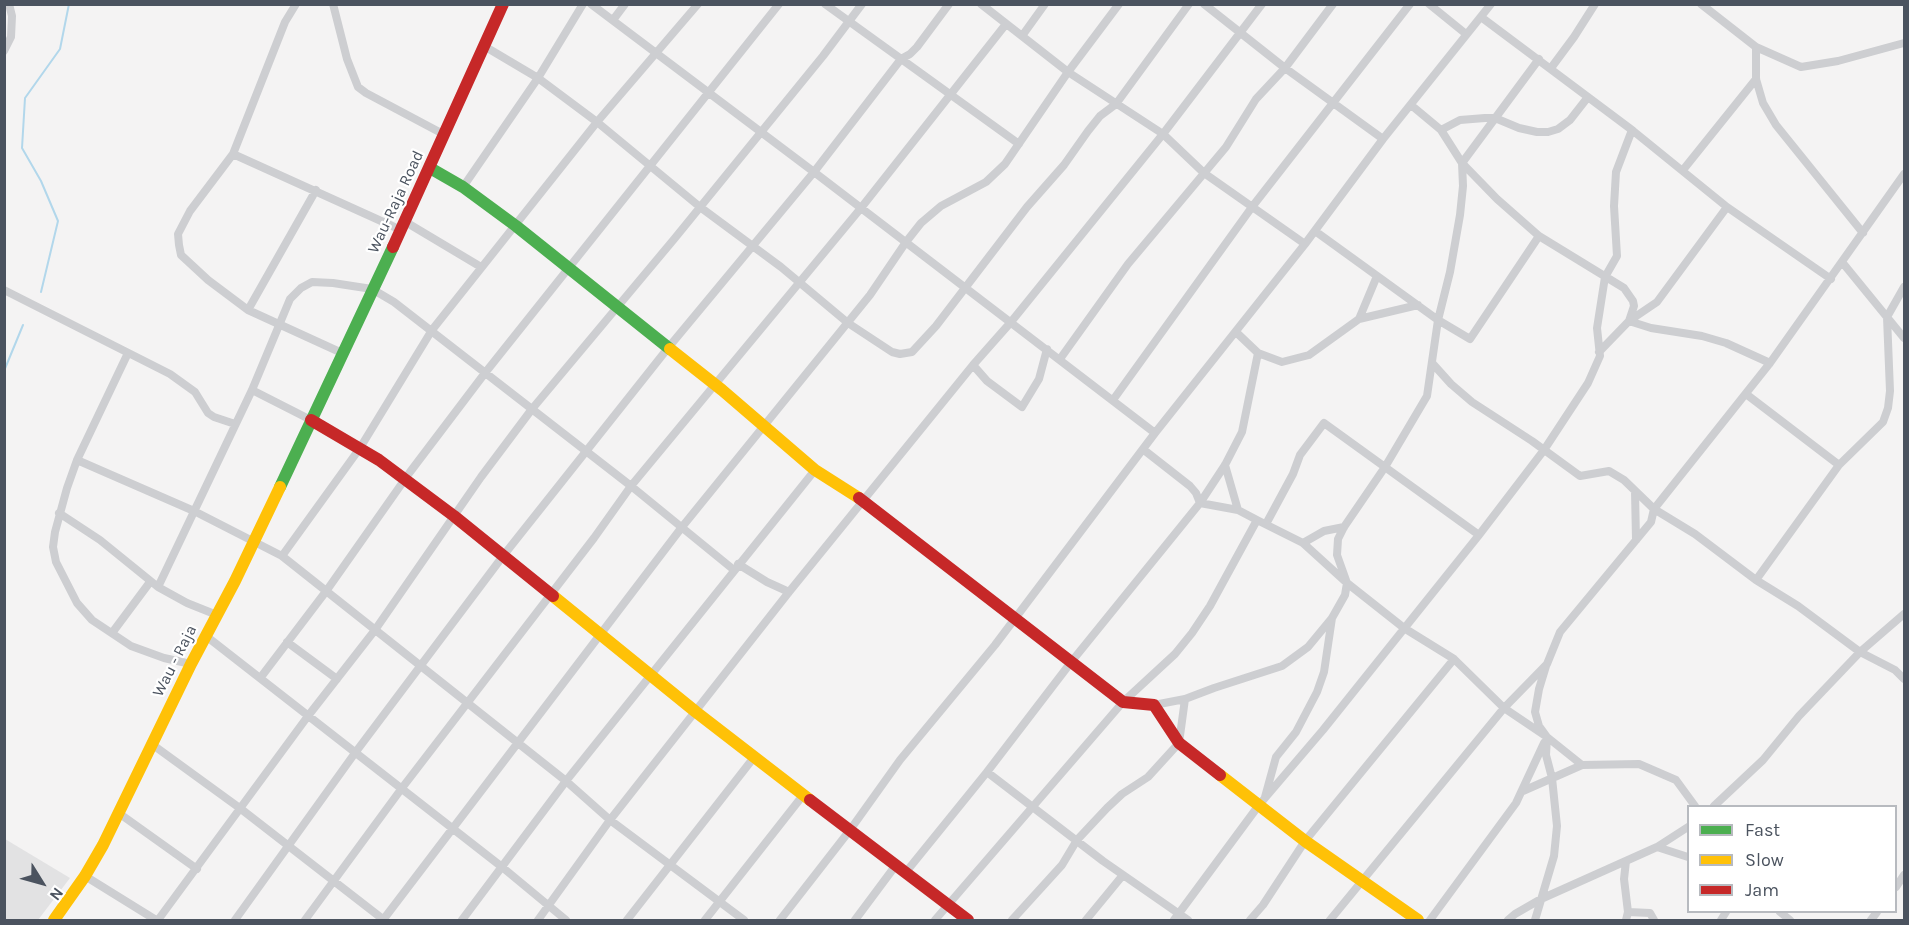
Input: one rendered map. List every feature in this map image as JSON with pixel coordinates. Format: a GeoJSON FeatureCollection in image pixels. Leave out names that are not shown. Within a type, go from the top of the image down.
{"type":"FeatureCollection","features":[{"type":"Feature","properties":{"kind":"street"},"geometry":{"type":"LineString","coordinates":[[4,51],[11,38],[12,16],[9,4]]}},
{"type":"Feature","properties":{"kind":"street"},"geometry":{"type":"LineString","coordinates":[[297,4],[285,22],[233,154],[190,211],[178,234],[179,245],[182,255],[208,280],[248,310],[342,353]]}},
{"type":"Feature","properties":{"kind":"street"},"geometry":{"type":"LineString","coordinates":[[333,4],[347,59],[358,87],[445,135]]}},
{"type":"Feature","properties":{"kind":"street","name":"Wau-Raja Road"},"geometry":{"type":"LineString","coordinates":[[314,416],[430,168],[503,4]]}},
{"type":"Feature","properties":{"kind":"street"},"geometry":{"type":"LineString","coordinates":[[462,188],[538,78],[583,4]]}},
{"type":"Feature","properties":{"kind":"street"},"geometry":{"type":"LineString","coordinates":[[591,4],[1155,433]]}},
{"type":"Feature","properties":{"kind":"street"},"geometry":{"type":"LineString","coordinates":[[613,20],[625,4]]}},
{"type":"Feature","properties":{"kind":"street"},"geometry":{"type":"LineString","coordinates":[[282,556],[360,448],[432,330],[516,226],[537,195],[655,52],[698,4]]}},
{"type":"Feature","properties":{"kind":"street"},"geometry":{"type":"LineString","coordinates":[[261,677],[485,373],[779,4]]}},
{"type":"Feature","properties":{"kind":"street"},"geometry":{"type":"LineString","coordinates":[[825,4],[1019,144]]}},
{"type":"Feature","properties":{"kind":"street"},"geometry":{"type":"LineString","coordinates":[[85,876],[157,921],[308,716],[375,630],[532,409],[700,207],[862,4]]}},
{"type":"Feature","properties":{"kind":"street"},"geometry":{"type":"LineString","coordinates":[[235,921],[355,753],[503,556],[668,348],[814,172],[901,58],[910,54],[917,47],[949,4]]}},
{"type":"Feature","properties":{"kind":"street"},"geometry":{"type":"LineString","coordinates":[[981,4],[1068,72],[1162,134],[1204,173],[1305,244]]}},
{"type":"Feature","properties":{"kind":"street"},"geometry":{"type":"LineString","coordinates":[[1022,36],[1045,4]]}},
{"type":"Feature","properties":{"kind":"street"},"geometry":{"type":"LineString","coordinates":[[153,745],[241,809],[383,920],[682,527],[870,295],[906,242],[941,206],[986,182],[1005,164],[1068,72],[1119,4]]}},
{"type":"Feature","properties":{"kind":"street"},"geometry":{"type":"LineString","coordinates":[[484,46],[538,78],[597,122],[700,207],[799,282],[848,323],[892,352],[900,354],[912,352],[936,326],[1100,116],[1116,104],[1189,4]]}},
{"type":"Feature","properties":{"kind":"street"},"geometry":{"type":"LineString","coordinates":[[1204,4],[1383,139]]}},
{"type":"Feature","properties":{"kind":"street"},"geometry":{"type":"LineString","coordinates":[[538,921],[610,820],[789,592],[973,365],[1011,322],[1162,134],[1262,4]]}},
{"type":"Feature","properties":{"kind":"street"},"geometry":{"type":"LineString","coordinates":[[1060,359],[1128,264],[1226,147],[1256,99],[1286,68],[1333,4]]}},
{"type":"Feature","properties":{"kind":"street"},"geometry":{"type":"LineString","coordinates":[[1113,400],[1252,207],[1410,4]]}},
{"type":"Feature","properties":{"kind":"street"},"geometry":{"type":"LineString","coordinates":[[1429,4],[1466,34]]}},
{"type":"Feature","properties":{"kind":"street"},"geometry":{"type":"LineString","coordinates":[[780,921],[900,760],[1016,618],[1155,433],[1237,333],[1383,139],[1491,4]]}},
{"type":"Feature","properties":{"kind":"street"},"geometry":{"type":"LineString","coordinates":[[1551,68],[1595,4]]}},
{"type":"Feature","properties":{"kind":"street"},"geometry":{"type":"LineString","coordinates":[[1701,4],[1712,8],[1756,47],[1807,67],[1905,43]]}},
{"type":"Feature","properties":{"kind":"street"},"geometry":{"type":"LineString","coordinates":[[1481,17],[1632,130],[1727,207],[1831,279]]}},
{"type":"Feature","properties":{"kind":"street"},"geometry":{"type":"LineString","coordinates":[[305,921],[402,788],[594,538],[631,486],[861,208],[1006,24]]}},
{"type":"Feature","properties":{"kind":"street"},"geometry":{"type":"LineString","coordinates":[[1756,47],[1756,79],[1763,103],[1776,126],[1863,233]]}},
{"type":"Feature","properties":{"kind":"street"},"geometry":{"type":"LineString","coordinates":[[430,168],[516,226],[715,385],[815,470],[862,500],[1124,702],[1154,705],[1185,699],[1282,666],[1308,647],[1332,618],[1345,595],[1347,583],[1337,555],[1338,539],[1424,405],[1433,364],[1438,320],[1450,272],[1460,215],[1463,186],[1462,163],[1539,59]]}},
{"type":"Feature","properties":{"kind":"street"},"geometry":{"type":"LineString","coordinates":[[1683,170],[1756,79]]}},
{"type":"Feature","properties":{"kind":"street"},"geometry":{"type":"LineString","coordinates":[[1441,130],[1460,120],[1495,118],[1519,128],[1548,132],[1570,120],[1588,97]]}},
{"type":"Feature","properties":{"kind":"street"},"geometry":{"type":"LineString","coordinates":[[1411,105],[1441,130],[1462,163],[1497,199],[1539,236],[1624,288],[1634,306],[1629,321]]}},
{"type":"Feature","properties":{"kind":"street"},"geometry":{"type":"LineString","coordinates":[[1176,917],[1262,802],[1323,730],[1479,535],[1544,450],[1588,383],[1596,369],[1599,352],[1597,328],[1605,277],[1617,256],[1614,186],[1616,172],[1632,130]]}},
{"type":"Feature","properties":{"kind":"street"},"geometry":{"type":"LineString","coordinates":[[233,154],[403,226],[482,267]]}},
{"type":"Feature","properties":{"kind":"street"},"geometry":{"type":"LineString","coordinates":[[1535,921],[1556,843],[1556,801],[1546,755],[1547,737],[1539,726],[1535,712],[1547,663],[1560,632],[1651,522],[1654,509],[1770,363],[1905,174]]}},
{"type":"Feature","properties":{"kind":"street"},"geometry":{"type":"LineString","coordinates":[[248,310],[316,190]]}},
{"type":"Feature","properties":{"kind":"street"},"geometry":{"type":"LineString","coordinates":[[1599,352],[1629,321],[1657,302],[1727,207]]}},
{"type":"Feature","properties":{"kind":"street"},"geometry":{"type":"LineString","coordinates":[[1315,231],[1438,320],[1470,339],[1539,236]]}},
{"type":"Feature","properties":{"kind":"street"},"geometry":{"type":"LineString","coordinates":[[1842,262],[1905,338]]}},
{"type":"Feature","properties":{"kind":"street"},"geometry":{"type":"LineString","coordinates":[[1359,319],[1377,276]]}},
{"type":"Feature","properties":{"kind":"street"},"geometry":{"type":"LineString","coordinates":[[112,633],[154,585],[194,511],[252,390],[290,299],[301,288],[312,282],[372,289],[394,302],[736,567],[789,592]]}},
{"type":"Feature","properties":{"kind":"street"},"geometry":{"type":"LineString","coordinates":[[1756,580],[1839,465],[1883,422],[1888,408],[1887,316],[1905,287]]}},
{"type":"Feature","properties":{"kind":"street"},"geometry":{"type":"LineString","coordinates":[[4,290],[170,374],[195,392],[208,413],[235,424]]}},
{"type":"Feature","properties":{"kind":"street"},"geometry":{"type":"LineString","coordinates":[[1237,333],[1258,353],[1282,362],[1309,355],[1359,319],[1418,305]]}},
{"type":"Feature","properties":{"kind":"street"},"geometry":{"type":"LineString","coordinates":[[1629,321],[1651,328],[1713,339],[1770,363]]}},
{"type":"Feature","properties":{"kind":"street"},"geometry":{"type":"LineString","coordinates":[[973,365],[987,381],[1022,407],[1039,379],[1047,349]]}},
{"type":"Feature","properties":{"kind":"street"},"geometry":{"type":"LineString","coordinates":[[128,352],[77,460],[59,513],[53,547],[60,571],[77,603],[92,620],[131,646],[164,658],[191,664]]}},
{"type":"Feature","properties":{"kind":"street"},"geometry":{"type":"LineString","coordinates":[[855,921],[987,772],[1072,661],[1200,503],[1225,465],[1242,432],[1258,353]]}},
{"type":"Feature","properties":{"kind":"street"},"geometry":{"type":"LineString","coordinates":[[1433,364],[1472,402],[1580,476],[1609,471],[1624,480],[1654,509],[1695,534],[1756,580],[1798,606],[1860,652],[1900,669],[1905,679]]}},
{"type":"Feature","properties":{"kind":"street"},"geometry":{"type":"LineString","coordinates":[[252,390],[314,416],[454,516],[696,712],[968,921]]}},
{"type":"Feature","properties":{"kind":"street"},"geometry":{"type":"LineString","coordinates":[[1746,394],[1839,465]]}},
{"type":"Feature","properties":{"kind":"street","name":"Wau - Raja"},"geometry":{"type":"LineString","coordinates":[[54,921],[85,876],[120,814],[191,664],[254,542],[314,416]]}},
{"type":"Feature","properties":{"kind":"street"},"geometry":{"type":"LineString","coordinates":[[1266,524],[1293,474],[1300,455],[1324,423],[1479,535]]}},
{"type":"Feature","properties":{"kind":"street"},"geometry":{"type":"LineString","coordinates":[[1144,450],[1190,486],[1200,503]]}},
{"type":"Feature","properties":{"kind":"street"},"geometry":{"type":"LineString","coordinates":[[77,460],[194,511],[282,556],[567,781],[610,820],[744,921]]}},
{"type":"Feature","properties":{"kind":"street"},"geometry":{"type":"LineString","coordinates":[[1225,465],[1238,510]]}},
{"type":"Feature","properties":{"kind":"street"},"geometry":{"type":"LineString","coordinates":[[462,921],[567,781],[815,470]]}},
{"type":"Feature","properties":{"kind":"street"},"geometry":{"type":"LineString","coordinates":[[1635,491],[1636,540]]}},
{"type":"Feature","properties":{"kind":"street"},"geometry":{"type":"LineString","coordinates":[[1200,503],[1238,510],[1303,543],[1347,583],[1404,628],[1454,659],[1504,708],[1547,737],[1582,765]]}},
{"type":"Feature","properties":{"kind":"street"},"geometry":{"type":"LineString","coordinates":[[59,513],[100,540],[154,585],[187,603],[217,615]]}},
{"type":"Feature","properties":{"kind":"street"},"geometry":{"type":"LineString","coordinates":[[935,921],[1124,702],[1175,654],[1192,633],[1210,606],[1257,520]]}},
{"type":"Feature","properties":{"kind":"street"},"geometry":{"type":"LineString","coordinates":[[1303,543],[1324,531],[1344,527]]}},
{"type":"Feature","properties":{"kind":"street"},"geometry":{"type":"LineString","coordinates":[[1716,805],[1763,760],[1799,716],[1860,652],[1905,614]]}},
{"type":"Feature","properties":{"kind":"street"},"geometry":{"type":"LineString","coordinates":[[1262,802],[1276,757],[1296,732],[1317,692],[1324,672],[1332,618]]}},
{"type":"Feature","properties":{"kind":"street"},"geometry":{"type":"LineString","coordinates":[[206,636],[502,867],[566,921]]}},
{"type":"Feature","properties":{"kind":"street"},"geometry":{"type":"LineString","coordinates":[[287,642],[337,679]]}},
{"type":"Feature","properties":{"kind":"street"},"geometry":{"type":"LineString","coordinates":[[1250,921],[1305,841],[1454,659]]}},
{"type":"Feature","properties":{"kind":"street"},"geometry":{"type":"LineString","coordinates":[[1330,921],[1504,708],[1547,663]]}},
{"type":"Feature","properties":{"kind":"street"},"geometry":{"type":"LineString","coordinates":[[1012,921],[1062,865],[1077,840],[1122,794],[1148,777],[1179,743],[1185,699]]}},
{"type":"Feature","properties":{"kind":"street"},"geometry":{"type":"LineString","coordinates":[[1154,705],[1179,743],[1262,802],[1305,841],[1418,921]]}},
{"type":"Feature","properties":{"kind":"street"},"geometry":{"type":"LineString","coordinates":[[1430,921],[1523,791],[1547,737]]}},
{"type":"Feature","properties":{"kind":"street"},"geometry":{"type":"LineString","coordinates":[[627,921],[754,756]]}},
{"type":"Feature","properties":{"kind":"street"},"geometry":{"type":"LineString","coordinates":[[1523,791],[1582,765],[1639,764],[1676,780],[1694,805]]}},
{"type":"Feature","properties":{"kind":"street"},"geometry":{"type":"LineString","coordinates":[[987,772],[1176,917],[1188,921]]}},
{"type":"Feature","properties":{"kind":"street"},"geometry":{"type":"LineString","coordinates":[[705,921],[804,794]]}},
{"type":"Feature","properties":{"kind":"street"},"geometry":{"type":"LineString","coordinates":[[120,814],[197,868]]}},
{"type":"Feature","properties":{"kind":"street"},"geometry":{"type":"LineString","coordinates":[[1508,921],[1515,914],[1541,899],[1657,846],[1687,828]]}},
{"type":"Feature","properties":{"kind":"street"},"geometry":{"type":"LineString","coordinates":[[1657,846],[1687,856]]}},
{"type":"Feature","properties":{"kind":"street"},"geometry":{"type":"LineString","coordinates":[[1626,861],[1624,879],[1627,918],[1650,913],[1654,921]]}},
{"type":"Feature","properties":{"kind":"street"},"geometry":{"type":"LineString","coordinates":[[1086,921],[1123,875]]}},
{"type":"Feature","properties":{"kind":"shaded area"},"geometry":{"type":"Polygon","coordinates":[[[5,839],[70,878],[38,920],[5,920],[5,839]]]}},
{"type":"Feature","properties":{"kind":"waterway"},"geometry":{"type":"LineString","coordinates":[[41,292],[58,221],[41,181],[22,148],[25,98],[60,49],[69,4]]}},
{"type":"Feature","properties":{"kind":"waterway"},"geometry":{"type":"LineString","coordinates":[[4,371],[23,325]]}},
{"type":"Feature","properties":{"kind":"traffic: fast"},"geometry":{"type":"LineString","coordinates":[[430,168],[463,187],[516,226],[670,349]]}},
{"type":"Feature","properties":{"kind":"traffic: fast"},"geometry":{"type":"LineString","coordinates":[[280,487],[393,247]]}},
{"type":"Feature","properties":{"kind":"traffic: slow"},"geometry":{"type":"LineString","coordinates":[[670,349],[722,390],[815,470],[859,498]]}},
{"type":"Feature","properties":{"kind":"traffic: slow"},"geometry":{"type":"LineString","coordinates":[[54,920],[85,876],[103,845],[280,487]]}},
{"type":"Feature","properties":{"kind":"traffic: slow"},"geometry":{"type":"LineString","coordinates":[[553,596],[696,712],[810,800]]}},
{"type":"Feature","properties":{"kind":"traffic: slow"},"geometry":{"type":"LineString","coordinates":[[1220,775],[1305,841],[1418,920]]}},
{"type":"Feature","properties":{"kind":"traffic: jam"},"geometry":{"type":"LineString","coordinates":[[393,247],[503,4]]}},
{"type":"Feature","properties":{"kind":"traffic: jam"},"geometry":{"type":"LineString","coordinates":[[311,420],[379,460],[454,516],[553,596]]}},
{"type":"Feature","properties":{"kind":"traffic: jam"},"geometry":{"type":"LineString","coordinates":[[859,498],[1123,702],[1154,705],[1179,743],[1220,775]]}},
{"type":"Feature","properties":{"kind":"traffic: jam"},"geometry":{"type":"LineString","coordinates":[[810,800],[968,920]]}}]}
